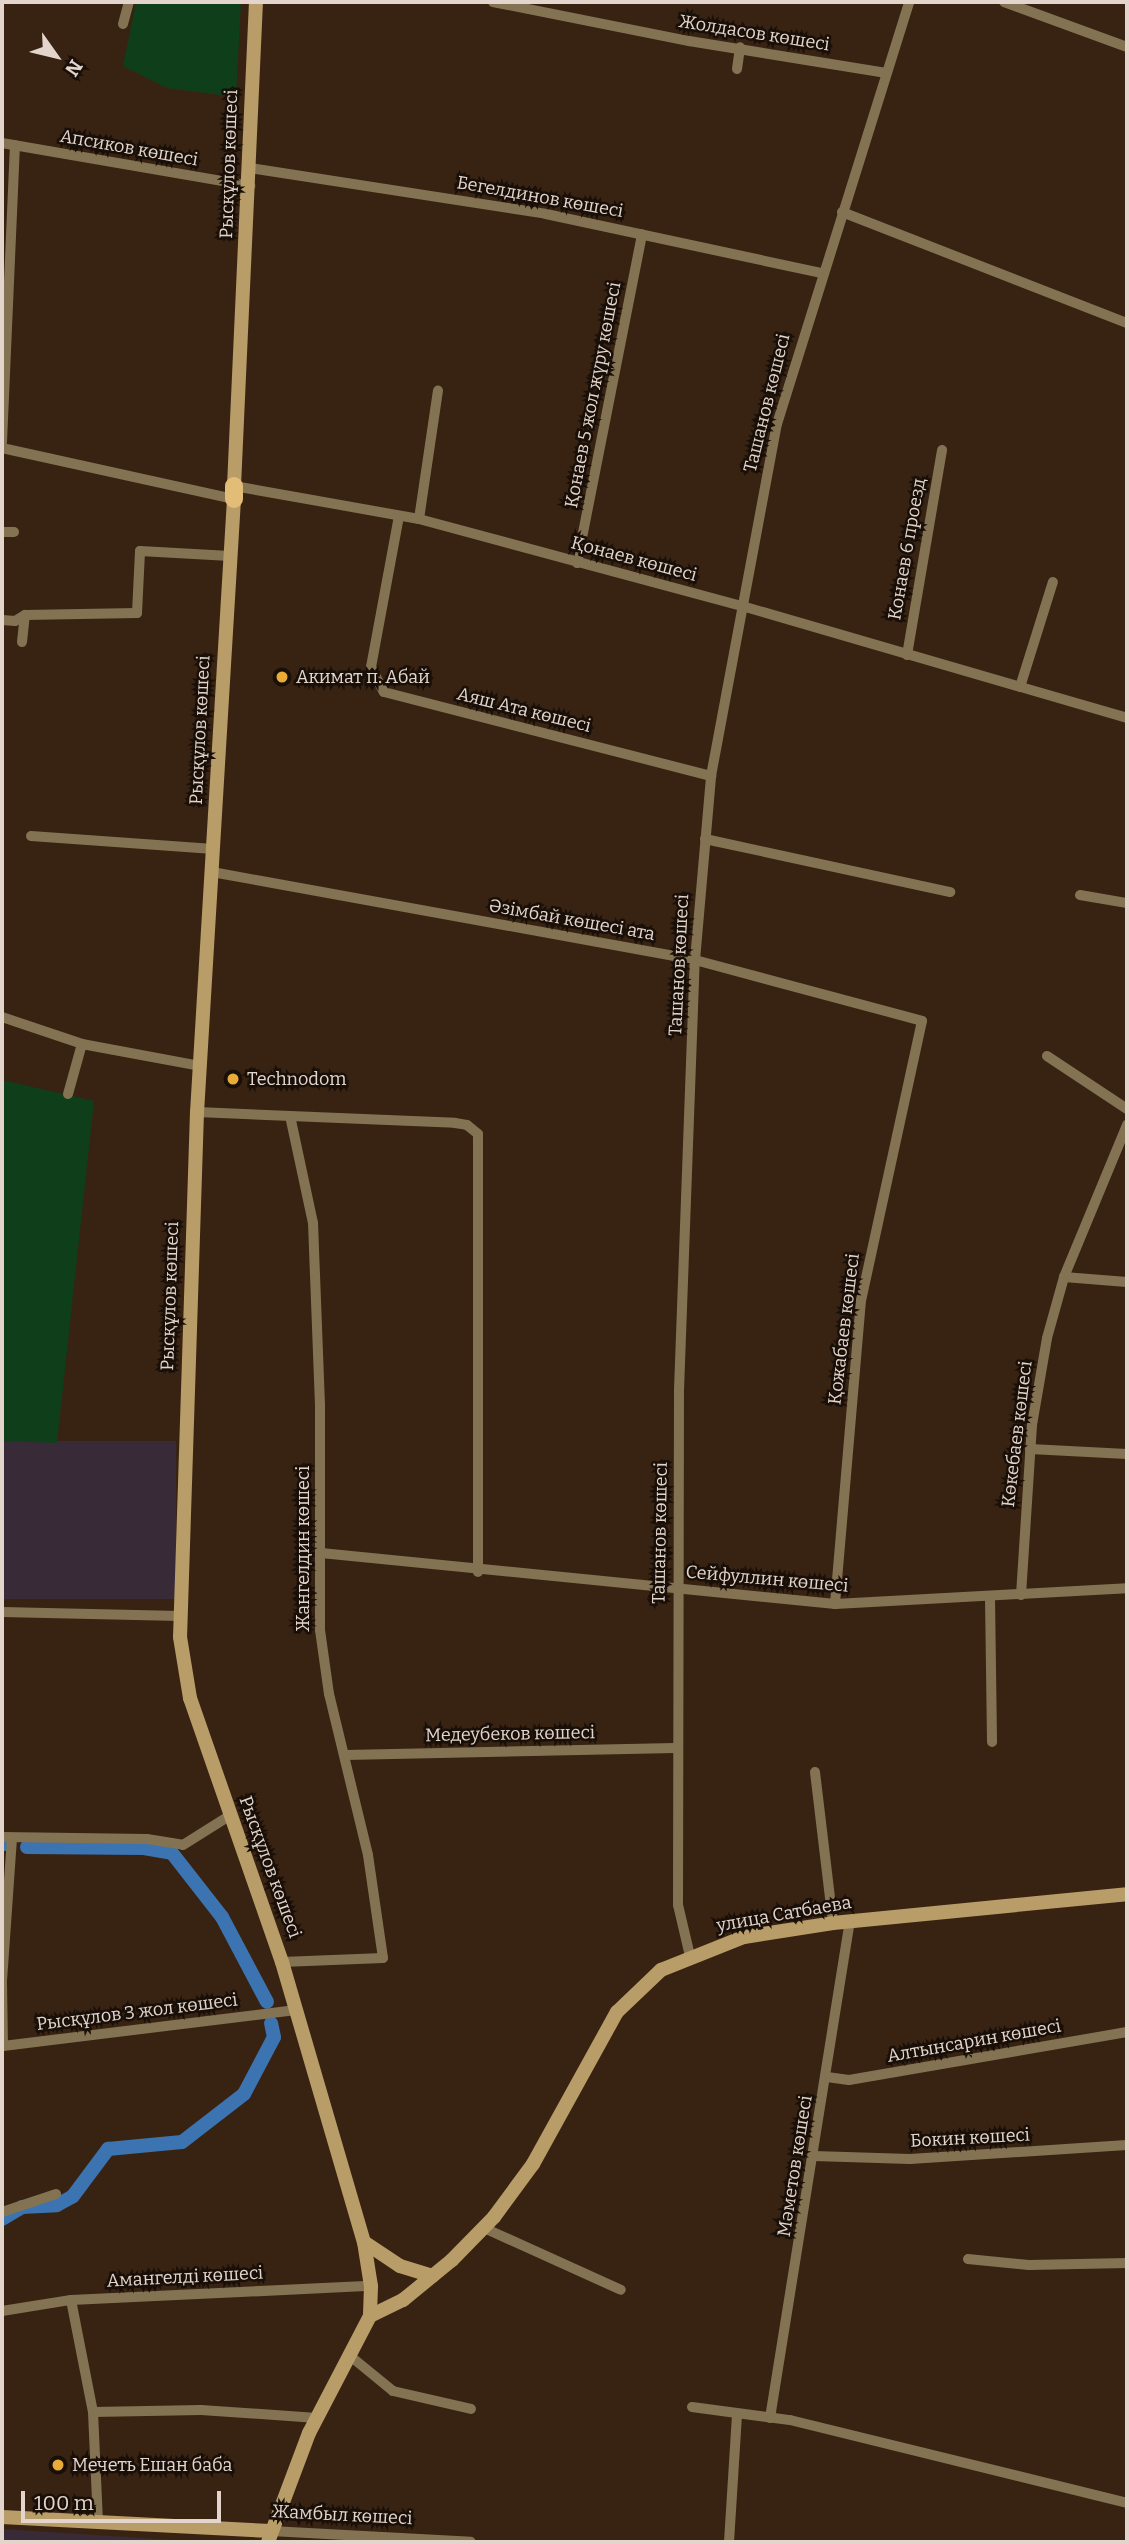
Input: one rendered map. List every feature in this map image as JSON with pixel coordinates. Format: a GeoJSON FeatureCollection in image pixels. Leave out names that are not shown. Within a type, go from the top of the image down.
{"type":"FeatureCollection","features":[{"type":"Feature","properties":{"kind":"main road","name":"Рысқұлов көшесі"},"geometry":{"type":"LineString","coordinates":[[256,2],[250,186],[234,492],[197,1112],[180,1616],[188,1688],[229,1816],[282,1962],[364,2242],[371,2286],[370,2316],[317,2417],[270,2537]]}},
{"type":"Feature","properties":{"kind":"main road","name":"улица Сатбаева"},"geometry":{"type":"LineString","coordinates":[[370,2316],[403,2300],[484,2228],[533,2164],[617,2012],[644,1982],[690,1956],[744,1937],[850,1920],[1127,1894]]}},
{"type":"Feature","properties":{"kind":"main road"},"geometry":{"type":"LineString","coordinates":[[364,2242],[400,2266],[432,2276]]}},
{"type":"Feature","properties":{"kind":"main road","name":"Жамбыл көшесі"},"geometry":{"type":"LineString","coordinates":[[2,2517],[270,2537]]}},
{"type":"Feature","properties":{"kind":"street"},"geometry":{"type":"LineString","coordinates":[[123,24],[129,2]]}},
{"type":"Feature","properties":{"kind":"street","name":"Жолдасов көшесі"},"geometry":{"type":"LineString","coordinates":[[493,2],[886,73]]}},
{"type":"Feature","properties":{"kind":"street","name":"Ташанов көшесі"},"geometry":{"type":"LineString","coordinates":[[690,1956],[678,1905],[676,1589],[695,960],[711,776],[778,424],[821,273],[909,2]]}},
{"type":"Feature","properties":{"kind":"street"},"geometry":{"type":"LineString","coordinates":[[1004,2],[1127,47]]}},
{"type":"Feature","properties":{"kind":"street"},"geometry":{"type":"LineString","coordinates":[[737,69],[740,47]]}},
{"type":"Feature","properties":{"kind":"street","name":"Апсиков көшесі"},"geometry":{"type":"LineString","coordinates":[[2,143],[250,186]]}},
{"type":"Feature","properties":{"kind":"street"},"geometry":{"type":"LineString","coordinates":[[2,442],[15,145]]}},
{"type":"Feature","properties":{"kind":"street","name":"Бегелдинов көшесі"},"geometry":{"type":"LineString","coordinates":[[250,168],[478,202],[821,273]]}},
{"type":"Feature","properties":{"kind":"street"},"geometry":{"type":"LineString","coordinates":[[842,212],[1127,323]]}},
{"type":"Feature","properties":{"kind":"street","name":"Қонаев 5 жол жүру көшесі"},"geometry":{"type":"LineString","coordinates":[[578,563],[642,234]]}},
{"type":"Feature","properties":{"kind":"street"},"geometry":{"type":"LineString","coordinates":[[419,519],[438,390]]}},
{"type":"Feature","properties":{"kind":"street","name":"Қонаев көшесі"},"geometry":{"type":"LineString","coordinates":[[2,448],[234,492],[419,519],[742,606],[1127,718]]}},
{"type":"Feature","properties":{"kind":"street","name":"Конаев 6 проезд"},"geometry":{"type":"LineString","coordinates":[[907,655],[942,450]]}},
{"type":"Feature","properties":{"kind":"street","name":"Аяш Ата көшесі"},"geometry":{"type":"LineString","coordinates":[[399,516],[371,667],[384,692],[711,776]]}},
{"type":"Feature","properties":{"kind":"street"},"geometry":{"type":"LineString","coordinates":[[4,623],[25,615],[137,613],[140,551],[230,556]]}},
{"type":"Feature","properties":{"kind":"street"},"geometry":{"type":"LineString","coordinates":[[1020,687],[1053,582]]}},
{"type":"Feature","properties":{"kind":"street"},"geometry":{"type":"LineString","coordinates":[[22,642],[25,615]]}},
{"type":"Feature","properties":{"kind":"street"},"geometry":{"type":"LineString","coordinates":[[31,836],[214,849]]}},
{"type":"Feature","properties":{"kind":"street"},"geometry":{"type":"LineString","coordinates":[[705,839],[950,892]]}},
{"type":"Feature","properties":{"kind":"street","name":"Әзімбай көшесі ата"},"geometry":{"type":"LineString","coordinates":[[212,872],[695,960],[922,1021]]}},
{"type":"Feature","properties":{"kind":"street"},"geometry":{"type":"LineString","coordinates":[[1080,895],[1127,902]]}},
{"type":"Feature","properties":{"kind":"street"},"geometry":{"type":"LineString","coordinates":[[2,1017],[82,1044],[201,1066]]}},
{"type":"Feature","properties":{"kind":"street","name":"Қожабаев көшесі"},"geometry":{"type":"LineString","coordinates":[[835,1604],[861,1300],[922,1021]]}},
{"type":"Feature","properties":{"kind":"street"},"geometry":{"type":"LineString","coordinates":[[68,1094],[82,1044]]}},
{"type":"Feature","properties":{"kind":"street"},"geometry":{"type":"LineString","coordinates":[[1047,1056],[1127,1109]]}},
{"type":"Feature","properties":{"kind":"street"},"geometry":{"type":"LineString","coordinates":[[197,1112],[291,1120],[455,1123],[478,1134],[478,1572]]}},
{"type":"Feature","properties":{"kind":"street","name":"Жангелдин көшесі"},"geometry":{"type":"LineString","coordinates":[[282,1962],[383,1958],[368,1855],[346,1755],[329,1694],[320,1630],[321,1553],[313,1223],[291,1120]]}},
{"type":"Feature","properties":{"kind":"street","name":"Көкебаев көшесі"},"geometry":{"type":"LineString","coordinates":[[1021,1595],[1035,1396],[1064,1278],[1127,1125]]}},
{"type":"Feature","properties":{"kind":"street"},"geometry":{"type":"LineString","coordinates":[[1064,1278],[1127,1282]]}},
{"type":"Feature","properties":{"kind":"street"},"geometry":{"type":"LineString","coordinates":[[1030,1449],[1127,1454]]}},
{"type":"Feature","properties":{"kind":"street","name":"Сейфуллин көшесі"},"geometry":{"type":"LineString","coordinates":[[321,1553],[478,1572],[835,1604],[1127,1588]]}},
{"type":"Feature","properties":{"kind":"street"},"geometry":{"type":"LineString","coordinates":[[990,1597],[992,1742]]}},
{"type":"Feature","properties":{"kind":"street"},"geometry":{"type":"LineString","coordinates":[[2,1612],[180,1616]]}},
{"type":"Feature","properties":{"kind":"street","name":"Медеубеков көшесі"},"geometry":{"type":"LineString","coordinates":[[346,1755],[675,1748]]}},
{"type":"Feature","properties":{"kind":"street"},"geometry":{"type":"LineString","coordinates":[[815,1772],[833,1923]]}},
{"type":"Feature","properties":{"kind":"street"},"geometry":{"type":"LineString","coordinates":[[7,1838],[147,1839],[183,1845],[229,1816]]}},
{"type":"Feature","properties":{"kind":"street","name":"Рысқұлов 3 жол көшесі"},"geometry":{"type":"LineString","coordinates":[[7,1838],[2,1982],[3,2046],[296,2010]]}},
{"type":"Feature","properties":{"kind":"street","name":"Мәметов көшесі"},"geometry":{"type":"LineString","coordinates":[[770,2418],[827,2077],[850,1920]]}},
{"type":"Feature","properties":{"kind":"street","name":"Алтынсарин көшесі"},"geometry":{"type":"LineString","coordinates":[[827,2077],[849,2080],[1127,2032]]}},
{"type":"Feature","properties":{"kind":"street","name":"Бокин көшесі"},"geometry":{"type":"LineString","coordinates":[[814,2156],[909,2159],[1127,2145]]}},
{"type":"Feature","properties":{"kind":"street"},"geometry":{"type":"LineString","coordinates":[[2,2212],[56,2194]]}},
{"type":"Feature","properties":{"kind":"street"},"geometry":{"type":"LineString","coordinates":[[484,2228],[621,2290]]}},
{"type":"Feature","properties":{"kind":"street"},"geometry":{"type":"LineString","coordinates":[[968,2259],[1029,2265],[1127,2263]]}},
{"type":"Feature","properties":{"kind":"street","name":"Амангелді көшесі"},"geometry":{"type":"LineString","coordinates":[[2,2311],[71,2300],[371,2286]]}},
{"type":"Feature","properties":{"kind":"street"},"geometry":{"type":"LineString","coordinates":[[71,2300],[93,2412],[98,2524]]}},
{"type":"Feature","properties":{"kind":"street"},"geometry":{"type":"LineString","coordinates":[[349,2355],[393,2391],[471,2409]]}},
{"type":"Feature","properties":{"kind":"street"},"geometry":{"type":"LineString","coordinates":[[692,2407],[770,2418],[1127,2503]]}},
{"type":"Feature","properties":{"kind":"street"},"geometry":{"type":"LineString","coordinates":[[93,2412],[201,2410],[317,2417]]}},
{"type":"Feature","properties":{"kind":"street"},"geometry":{"type":"LineString","coordinates":[[729,2542],[737,2414]]}},
{"type":"Feature","properties":{"kind":"street","name":"Жамбыл көшесі"},"geometry":{"type":"LineString","coordinates":[[270,2537],[471,2542]]}},
{"type":"Feature","properties":{"kind":"shaded area"},"geometry":{"type":"Polygon","coordinates":[[[2,1441],[176,1441],[176,1599],[2,1599],[2,1441]]]}},
{"type":"Feature","properties":{"kind":"shaded area"},"geometry":{"type":"Polygon","coordinates":[[[2,2529],[204,2542],[2,2542],[2,2529]]]}},
{"type":"Feature","properties":{"kind":"green space"},"geometry":{"type":"Polygon","coordinates":[[[136,2],[241,2],[236,97],[167,88],[123,66],[136,2]]]}},
{"type":"Feature","properties":{"kind":"green space"},"geometry":{"type":"Polygon","coordinates":[[[2,1080],[94,1101],[57,1443],[2,1441],[2,1080]]]}},
{"type":"Feature","properties":{"kind":"waterway"},"geometry":{"type":"LineString","coordinates":[[27,1847],[144,1848],[172,1853],[222,1917],[267,2002]]}},
{"type":"Feature","properties":{"kind":"waterway"},"geometry":{"type":"LineString","coordinates":[[2,2219],[22,2207],[57,2205],[73,2196],[108,2149],[182,2142],[244,2094],[274,2037],[271,2023]]}},
{"type":"Feature","properties":{"kind":"place","name":"Акимат п. Абай"},"geometry":{"type":"Point","coordinates":[282,677]}},
{"type":"Feature","properties":{"kind":"place","name":"Technodom"},"geometry":{"type":"Point","coordinates":[233,1079]}},
{"type":"Feature","properties":{"kind":"place","name":"Мечеть Ешан баба"},"geometry":{"type":"Point","coordinates":[58,2465]}}]}
